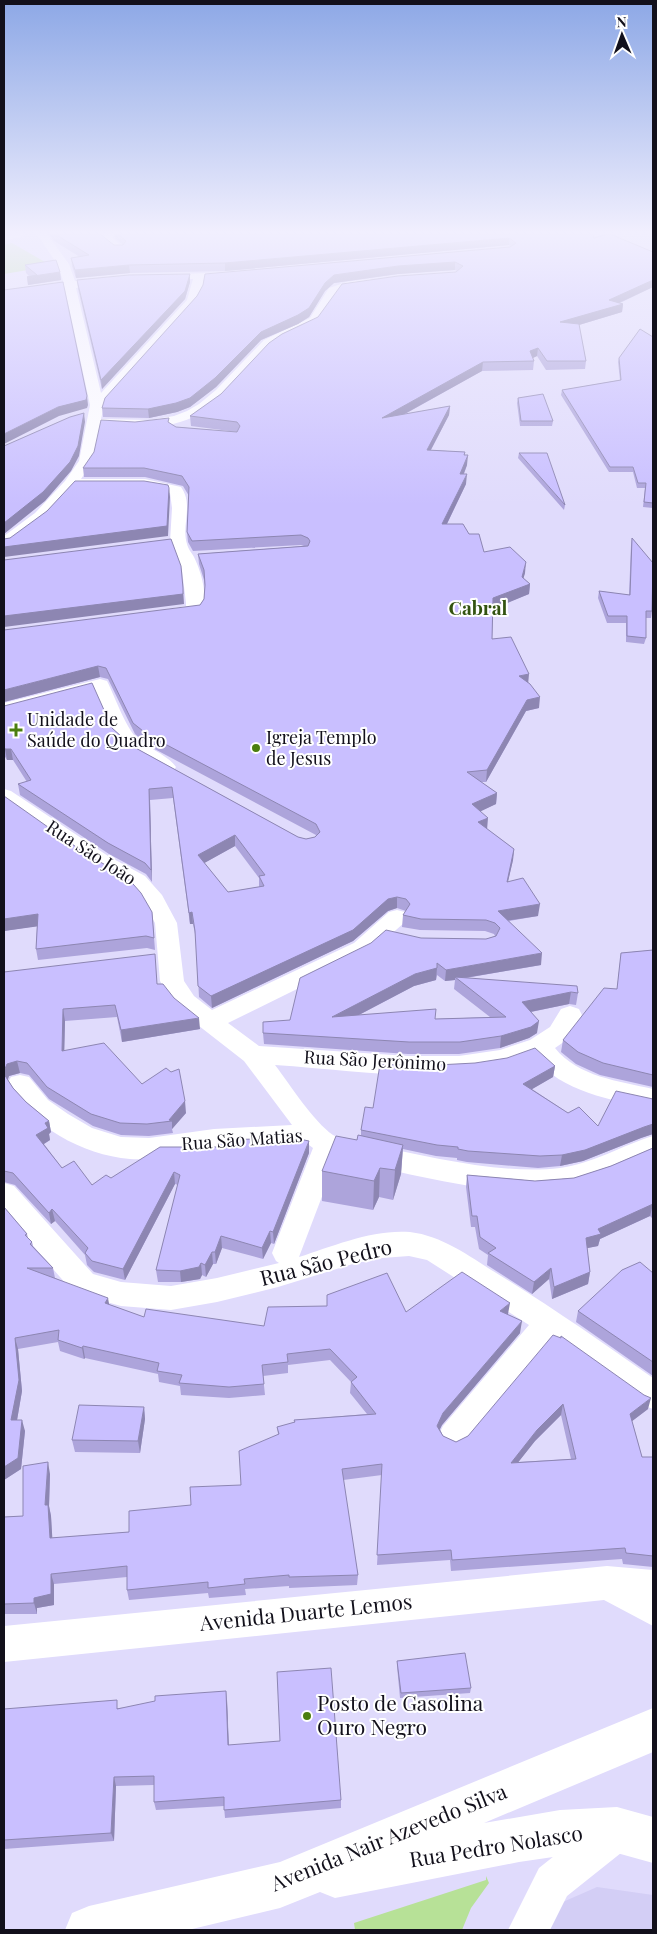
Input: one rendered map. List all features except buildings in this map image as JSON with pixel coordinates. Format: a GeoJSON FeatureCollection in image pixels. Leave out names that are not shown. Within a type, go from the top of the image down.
{"type":"FeatureCollection","features":[{"type":"Feature","properties":{"kind":"main road","name":"Avenida Nair Azevedo Silva"},"geometry":{"type":"LineString","coordinates":[[89,1930],[280,1885],[653,1730]]}},
{"type":"Feature","properties":{"kind":"main road","name":"Rua Pedro Nolasco"},"geometry":{"type":"LineString","coordinates":[[280,1885],[520,1839],[560,1834],[635,1835]]}},
{"type":"Feature","properties":{"kind":"street"},"geometry":{"type":"LineString","coordinates":[[4,543],[41,516],[71,484],[86,461],[95,413],[77,324]]}},
{"type":"Feature","properties":{"kind":"street"},"geometry":{"type":"LineString","coordinates":[[95,413],[172,324]]}},
{"type":"Feature","properties":{"kind":"street"},"geometry":{"type":"LineString","coordinates":[[76,418],[95,413],[142,425],[166,422],[189,416],[204,407],[270,341],[310,324]]}},
{"type":"Feature","properties":{"kind":"street"},"geometry":{"type":"LineString","coordinates":[[246,365],[262,367]]}},
{"type":"Feature","properties":{"kind":"street"},"geometry":{"type":"LineString","coordinates":[[186,432],[177,430],[189,416]]}},
{"type":"Feature","properties":{"kind":"street"},"geometry":{"type":"LineString","coordinates":[[71,484],[145,484],[176,490],[180,498],[178,542],[186,558],[195,590],[194,610],[151,616]]}},
{"type":"Feature","properties":{"kind":"street"},"geometry":{"type":"LineString","coordinates":[[159,545],[178,542]]}},
{"type":"Feature","properties":{"kind":"street"},"geometry":{"type":"LineString","coordinates":[[186,558],[204,556]]}},
{"type":"Feature","properties":{"kind":"street"},"geometry":{"type":"LineString","coordinates":[[4,709],[100,685],[125,738],[141,752],[182,775]]}},
{"type":"Feature","properties":{"kind":"street","name":"Rua São João"},"geometry":{"type":"LineString","coordinates":[[4,795],[100,861],[137,881],[154,900],[166,923],[172,981],[185,1002],[253,1055],[321,1140]]}},
{"type":"Feature","properties":{"kind":"street"},"geometry":{"type":"LineString","coordinates":[[210,1021],[341,960],[362,948],[389,924],[410,938]]}},
{"type":"Feature","properties":{"kind":"street","name":"Rua São Jerônimo"},"geometry":{"type":"LineString","coordinates":[[253,1055],[408,1065],[459,1065],[502,1059],[539,1046],[560,1033],[570,1015]]}},
{"type":"Feature","properties":{"kind":"street"},"geometry":{"type":"LineString","coordinates":[[539,1046],[547,1059],[557,1068],[571,1075],[598,1085],[653,1099]]}},
{"type":"Feature","properties":{"kind":"street","name":"Rua São Matias"},"geometry":{"type":"LineString","coordinates":[[20,1084],[40,1107],[67,1126],[105,1144],[131,1149],[159,1148],[192,1142],[236,1138],[321,1140],[417,1165],[495,1178],[536,1180],[561,1179],[585,1173],[653,1146]]}},
{"type":"Feature","properties":{"kind":"street"},"geometry":{"type":"LineString","coordinates":[[286,1253],[321,1140]]}},
{"type":"Feature","properties":{"kind":"street","name":"Rua São Pedro"},"geometry":{"type":"LineString","coordinates":[[4,1194],[84,1284],[120,1294],[171,1298],[217,1290],[278,1275],[356,1251],[382,1246],[409,1244],[435,1250],[550,1322],[653,1395]]}},
{"type":"Feature","properties":{"kind":"street"},"geometry":{"type":"LineString","coordinates":[[454,1436],[550,1322]]}},
{"type":"Feature","properties":{"kind":"street"},"geometry":{"type":"LineString","coordinates":[[607,1583],[653,1608]]}},
{"type":"Feature","properties":{"kind":"street","name":"Avenida Duarte Lemos"},"geometry":{"type":"LineString","coordinates":[[4,1644],[607,1583],[653,1587]]}},
{"type":"Feature","properties":{"kind":"street"},"geometry":{"type":"LineString","coordinates":[[528,1930],[553,1882],[635,1835]]}},
{"type":"Feature","properties":{"kind":"shaded area"},"geometry":{"type":"Polygon","coordinates":[[[597,1887],[653,1895],[653,1930],[522,1930],[531,1916],[597,1887]]]}},
{"type":"Feature","properties":{"kind":"green space"},"geometry":{"type":"Polygon","coordinates":[[[486,1876],[489,1883],[471,1908],[462,1930],[355,1930],[354,1923],[486,1880],[486,1876]]]}},
{"type":"Feature","properties":{"kind":"place","name":"Unidade de Saúde do Quadro"},"geometry":{"type":"Point","coordinates":[16,730]}},
{"type":"Feature","properties":{"kind":"place","name":"Igreja Templo de Jesus"},"geometry":{"type":"Point","coordinates":[256,748]}},
{"type":"Feature","properties":{"kind":"place","name":"Posto de Gasolina Ouro Negro"},"geometry":{"type":"Point","coordinates":[307,1716]}},
{"type":"Feature","properties":{"kind":"district","name":"Cabral"},"geometry":{"type":"Point","coordinates":[478,608]}}]}
